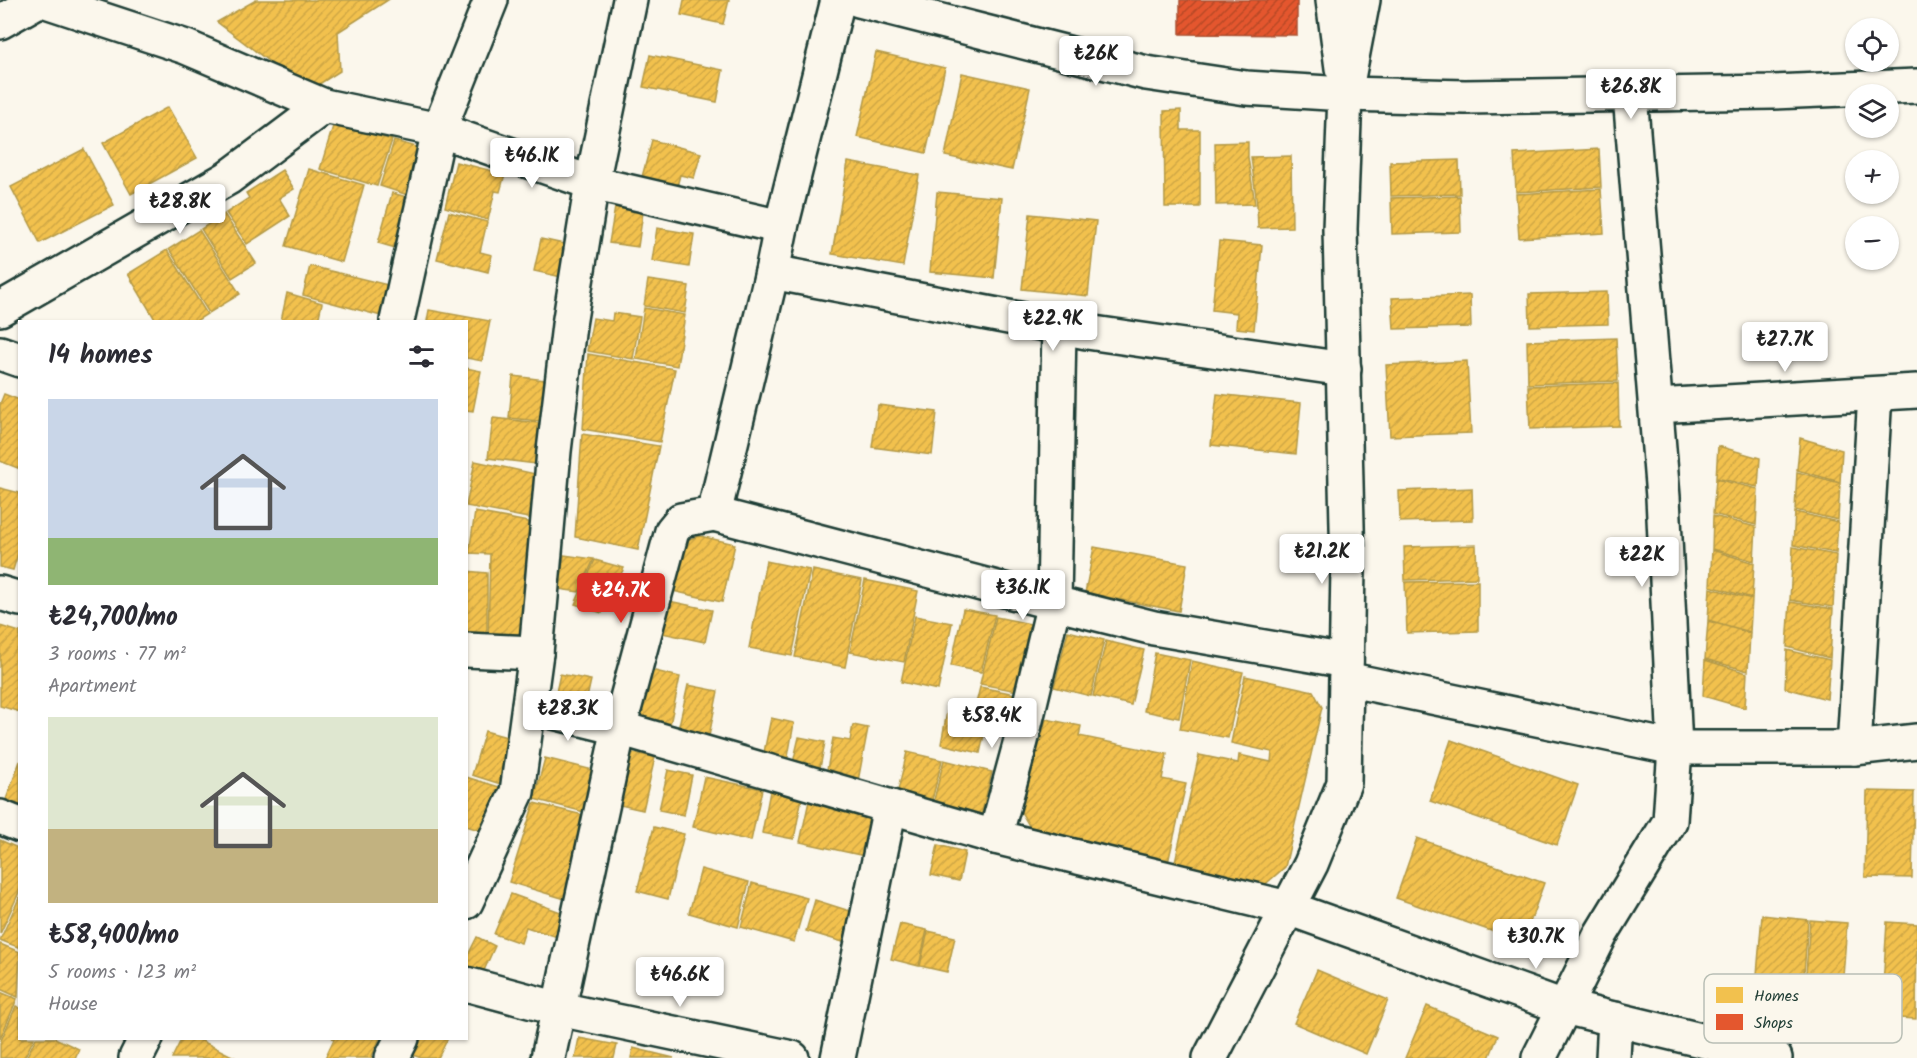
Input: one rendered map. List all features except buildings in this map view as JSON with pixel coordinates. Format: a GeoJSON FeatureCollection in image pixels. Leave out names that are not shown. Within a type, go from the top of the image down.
{"type":"FeatureCollection","features":[{"type":"Feature","properties":{"kind":"street"},"geometry":{"type":"LineString","coordinates":[[0,22],[41,0],[186,47],[324,106],[439,130],[592,183],[781,227]]}},
{"type":"Feature","properties":{"kind":"street"},"geometry":{"type":"LineString","coordinates":[[397,320],[439,130],[491,0]]}},
{"type":"Feature","properties":{"kind":"street"},"geometry":{"type":"LineString","coordinates":[[468,899],[517,792],[536,653],[554,451],[569,325],[592,183],[630,0]]}},
{"type":"Feature","properties":{"kind":"street"},"geometry":{"type":"LineString","coordinates":[[714,514],[781,227],[838,0]]}},
{"type":"Feature","properties":{"kind":"street"},"geometry":{"type":"LineString","coordinates":[[859,0],[1146,74],[1246,88],[1346,94],[1465,97],[1773,92],[1917,86]]}},
{"type":"Feature","properties":{"kind":"street"},"geometry":{"type":"LineString","coordinates":[[1333,0],[1346,94]]}},
{"type":"Feature","properties":{"kind":"street"},"geometry":{"type":"LineString","coordinates":[[1210,1058],[1311,864],[1344,783],[1348,568],[1340,229],[1346,94],[1363,0]]}},
{"type":"Feature","properties":{"kind":"street"},"geometry":{"type":"LineString","coordinates":[[1539,1058],[1601,934],[1670,820],[1675,748],[1663,497],[1630,94]]}},
{"type":"Feature","properties":{"kind":"street"},"geometry":{"type":"LineString","coordinates":[[0,309],[228,178],[324,106]]}},
{"type":"Feature","properties":{"kind":"street"},"geometry":{"type":"LineString","coordinates":[[772,272],[1059,327],[1344,369]]}},
{"type":"Feature","properties":{"kind":"street"},"geometry":{"type":"LineString","coordinates":[[995,837],[1054,603],[1059,327]]}},
{"type":"Feature","properties":{"kind":"street"},"geometry":{"type":"LineString","coordinates":[[0,353],[18,359]]}},
{"type":"Feature","properties":{"kind":"street"},"geometry":{"type":"LineString","coordinates":[[1656,406],[1917,391]]}},
{"type":"Feature","properties":{"kind":"street"},"geometry":{"type":"LineString","coordinates":[[1854,748],[1875,393]]}},
{"type":"Feature","properties":{"kind":"street"},"geometry":{"type":"LineString","coordinates":[[548,1058],[619,728],[672,531],[681,520],[714,514],[1154,628],[1346,670],[1675,748],[1854,748],[1917,741]]}},
{"type":"Feature","properties":{"kind":"street"},"geometry":{"type":"LineString","coordinates":[[0,593],[18,598]]}},
{"type":"Feature","properties":{"kind":"street"},"geometry":{"type":"LineString","coordinates":[[468,650],[536,653]]}},
{"type":"Feature","properties":{"kind":"street"},"geometry":{"type":"LineString","coordinates":[[529,706],[619,728],[995,837],[1288,908],[1564,1007],[1704,1041]]}},
{"type":"Feature","properties":{"kind":"street"},"geometry":{"type":"LineString","coordinates":[[838,1058],[890,807]]}},
{"type":"Feature","properties":{"kind":"street"},"geometry":{"type":"LineString","coordinates":[[0,817],[18,824]]}},
{"type":"Feature","properties":{"kind":"street"},"geometry":{"type":"LineString","coordinates":[[468,985],[559,1009],[792,1058]]}},
{"type":"Feature","properties":{"kind":"street"},"geometry":{"type":"LineString","coordinates":[[1613,1058],[1615,1019]]}},
{"type":"Feature","properties":{"kind":"street"},"geometry":{"type":"LineString","coordinates":[[136,1058],[145,1040]]}},
{"type":"Feature","properties":{"kind":"street"},"geometry":{"type":"LineString","coordinates":[[392,1058],[401,1040]]}},
{"type":"Feature","properties":{"kind":"street"},"geometry":{"type":"LineString","coordinates":[[1714,1043],[1776,1058]]}}]}
